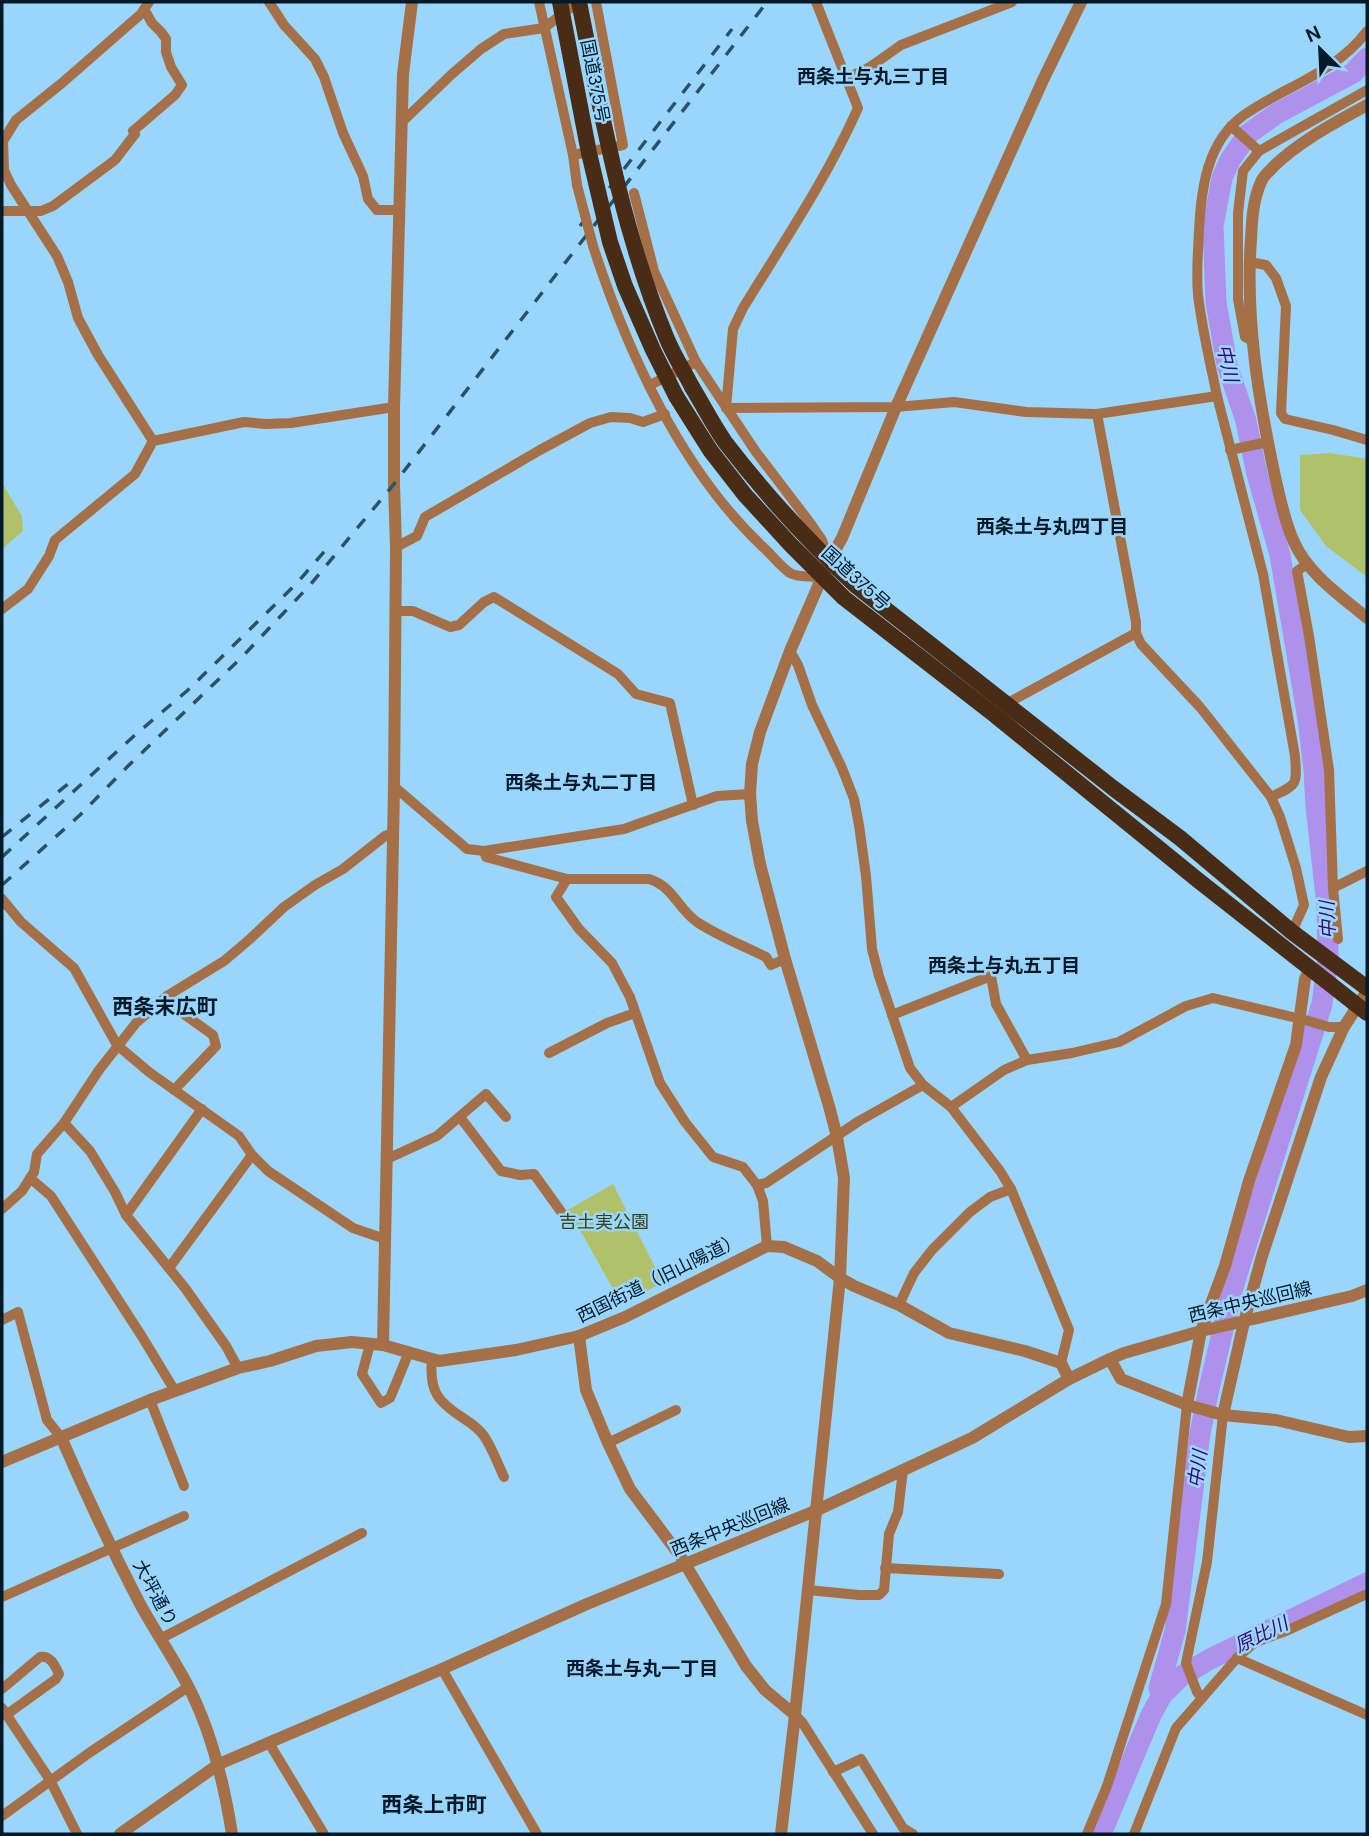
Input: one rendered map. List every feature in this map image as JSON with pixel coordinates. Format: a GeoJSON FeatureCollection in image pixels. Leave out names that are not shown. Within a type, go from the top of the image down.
{"type":"FeatureCollection","features":[{"type":"Feature","properties":{"kind":"highway","name":"国道375号"},"geometry":{"type":"LineString","coordinates":[[560,2],[589,153],[610,242],[625,286],[676,396],[710,450],[745,495],[844,598],[1362,1009]]}},
{"type":"Feature","properties":{"kind":"highway","name":"国道375号"},"geometry":{"type":"LineString","coordinates":[[579,2],[611,154],[645,283],[668,342],[692,387],[724,440],[771,499],[855,585],[1180,838],[1296,936],[1367,990]]}},
{"type":"Feature","properties":{"kind":"street"},"geometry":{"type":"LineString","coordinates":[[270,2],[284,25],[315,59],[324,77],[343,133],[363,176],[368,199],[377,210],[400,210]]}},
{"type":"Feature","properties":{"kind":"street"},"geometry":{"type":"LineString","coordinates":[[408,1352],[390,1398],[381,1403],[362,1374],[376,1344],[385,1239],[394,789],[394,407],[403,74],[412,2]]}},
{"type":"Feature","properties":{"kind":"street"},"geometry":{"type":"LineString","coordinates":[[539,2],[573,155],[576,185],[593,246],[628,342],[665,414],[719,499],[748,533],[792,574],[823,577]]}},
{"type":"Feature","properties":{"kind":"street"},"geometry":{"type":"LineString","coordinates":[[401,123],[452,74],[504,34],[544,28],[579,2]]}},
{"type":"Feature","properties":{"kind":"street"},"geometry":{"type":"LineString","coordinates":[[573,155],[623,145],[596,2]]}},
{"type":"Feature","properties":{"kind":"street"},"geometry":{"type":"LineString","coordinates":[[726,408],[733,329],[830,165],[858,108],[816,2]]}},
{"type":"Feature","properties":{"kind":"street"},"geometry":{"type":"LineString","coordinates":[[847,78],[901,45],[1012,2]]}},
{"type":"Feature","properties":{"kind":"street"},"geometry":{"type":"LineString","coordinates":[[781,1834],[840,1278],[844,1178],[837,1137],[760,864],[752,821],[752,764],[760,732],[790,651],[829,561],[842,538],[896,407],[1043,80],[1081,2]]}},
{"type":"Feature","properties":{"kind":"street"},"geometry":{"type":"LineString","coordinates":[[147,5],[141,14],[72,75],[16,120],[3,141],[3,170],[57,256],[78,318],[97,355],[153,441]]}},
{"type":"Feature","properties":{"kind":"street"},"geometry":{"type":"LineString","coordinates":[[2,211],[41,211],[53,206],[115,160],[135,134],[133,131],[175,95],[182,85],[171,67],[166,52],[166,39],[152,23],[147,5]]}},
{"type":"Feature","properties":{"kind":"street"},"geometry":{"type":"LineString","coordinates":[[1271,797],[1292,786],[1296,779],[1294,756],[1263,574],[1230,450],[1203,330],[1196,267],[1200,207],[1208,169],[1221,139],[1255,108],[1335,63],[1350,51],[1367,31]]}},
{"type":"Feature","properties":{"kind":"street"},"geometry":{"type":"LineString","coordinates":[[1254,342],[1245,338],[1238,299],[1238,213],[1243,171],[1257,149],[1367,90]]}},
{"type":"Feature","properties":{"kind":"street"},"geometry":{"type":"LineString","coordinates":[[1367,105],[1287,153],[1262,179],[1253,204],[1249,262],[1265,443],[1286,521],[1294,544],[1307,564],[1367,618]]}},
{"type":"Feature","properties":{"kind":"street"},"geometry":{"type":"LineString","coordinates":[[1233,128],[1257,149]]}},
{"type":"Feature","properties":{"kind":"street"},"geometry":{"type":"LineString","coordinates":[[634,193],[654,271],[696,362],[756,452],[811,523],[822,540],[829,561]]}},
{"type":"Feature","properties":{"kind":"street"},"geometry":{"type":"LineString","coordinates":[[1249,262],[1266,265],[1276,278],[1286,306],[1281,413],[1285,419],[1367,440]]}},
{"type":"Feature","properties":{"kind":"street"},"geometry":{"type":"LineString","coordinates":[[608,291],[654,271]]}},
{"type":"Feature","properties":{"kind":"street"},"geometry":{"type":"LineString","coordinates":[[650,385],[696,362]]}},
{"type":"Feature","properties":{"kind":"street"},"geometry":{"type":"LineString","coordinates":[[726,408],[896,407],[954,402],[1026,412],[1097,414],[1217,396]]}},
{"type":"Feature","properties":{"kind":"street"},"geometry":{"type":"LineString","coordinates":[[2,609],[27,589],[49,556],[55,540],[135,474],[153,441],[244,422],[291,423],[394,407]]}},
{"type":"Feature","properties":{"kind":"street"},"geometry":{"type":"LineString","coordinates":[[396,547],[417,536],[425,517],[590,423],[611,417],[643,422],[665,414]]}},
{"type":"Feature","properties":{"kind":"street"},"geometry":{"type":"LineString","coordinates":[[1097,414],[1136,633],[1141,644],[1200,707],[1271,797],[1296,868],[1304,905],[1296,936]]}},
{"type":"Feature","properties":{"kind":"street"},"geometry":{"type":"LineString","coordinates":[[1230,450],[1265,443]]}},
{"type":"Feature","properties":{"kind":"street"},"geometry":{"type":"LineString","coordinates":[[1307,564],[1297,570],[1310,636],[1329,770],[1333,888],[1338,939]]}},
{"type":"Feature","properties":{"kind":"street"},"geometry":{"type":"LineString","coordinates":[[395,611],[413,611],[450,627],[459,625],[484,602],[494,597],[618,674],[636,694],[670,703],[694,805]]}},
{"type":"Feature","properties":{"kind":"street"},"geometry":{"type":"LineString","coordinates":[[1006,704],[1136,633]]}},
{"type":"Feature","properties":{"kind":"street"},"geometry":{"type":"LineString","coordinates":[[790,651],[854,799],[866,876],[872,949],[910,1068],[923,1085],[951,1107],[1011,1189],[1069,1330],[1061,1363],[1069,1379]]}},
{"type":"Feature","properties":{"kind":"street"},"geometry":{"type":"LineString","coordinates":[[394,789],[467,849],[484,851],[624,828],[717,796],[750,794]]}},
{"type":"Feature","properties":{"kind":"street"},"geometry":{"type":"LineString","coordinates":[[2,1209],[22,1191],[34,1172],[37,1154],[64,1123],[117,1045],[136,1023],[167,996],[224,961],[284,907],[393,833]]}},
{"type":"Feature","properties":{"kind":"street"},"geometry":{"type":"LineString","coordinates":[[484,851],[486,857],[567,879],[649,879],[660,883],[674,896],[685,913],[699,923],[766,957],[771,965],[785,960]]}},
{"type":"Feature","properties":{"kind":"street"},"geometry":{"type":"LineString","coordinates":[[1333,888],[1367,871]]}},
{"type":"Feature","properties":{"kind":"street"},"geometry":{"type":"LineString","coordinates":[[567,879],[556,897],[579,929],[612,963],[630,997],[660,1083],[685,1122],[713,1157],[743,1167],[757,1185],[763,1201],[767,1246]]}},
{"type":"Feature","properties":{"kind":"street"},"geometry":{"type":"LineString","coordinates":[[2,899],[21,922],[74,968],[117,1045],[149,1072],[239,1136],[252,1155],[268,1171],[353,1228],[385,1239]]}},
{"type":"Feature","properties":{"kind":"street"},"geometry":{"type":"LineString","coordinates":[[1087,1834],[1107,1786],[1166,1604],[1189,1405],[1203,1331],[1226,1266],[1249,1181],[1296,1045],[1302,1019],[1305,979],[1310,968]]}},
{"type":"Feature","properties":{"kind":"street"},"geometry":{"type":"LineString","coordinates":[[892,1015],[990,976],[996,1004],[1027,1060]]}},
{"type":"Feature","properties":{"kind":"street"},"geometry":{"type":"LineString","coordinates":[[1199,1695],[1186,1663],[1207,1562],[1220,1414],[1241,1323],[1321,1077],[1343,1027],[1362,1009],[1367,990]]}},
{"type":"Feature","properties":{"kind":"street"},"geometry":{"type":"LineString","coordinates":[[167,996],[174,1007],[213,1035],[216,1046],[174,1090]]}},
{"type":"Feature","properties":{"kind":"street"},"geometry":{"type":"LineString","coordinates":[[951,1107],[1004,1070],[1027,1060],[1119,1042],[1186,1006],[1213,998],[1329,1027],[1343,1027]]}},
{"type":"Feature","properties":{"kind":"street"},"geometry":{"type":"LineString","coordinates":[[549,1053],[607,1023],[635,1013]]}},
{"type":"Feature","properties":{"kind":"street"},"geometry":{"type":"LineString","coordinates":[[757,1185],[766,1183],[859,1121],[923,1085]]}},
{"type":"Feature","properties":{"kind":"street"},"geometry":{"type":"LineString","coordinates":[[387,1158],[437,1136],[486,1094],[506,1116]]}},
{"type":"Feature","properties":{"kind":"street"},"geometry":{"type":"LineString","coordinates":[[126,1215],[202,1109]]}},
{"type":"Feature","properties":{"kind":"street"},"geometry":{"type":"LineString","coordinates":[[460,1117],[501,1171],[520,1175],[534,1174],[562,1213]]}},
{"type":"Feature","properties":{"kind":"street"},"geometry":{"type":"LineString","coordinates":[[64,1123],[90,1151],[126,1215],[169,1268],[226,1346],[238,1368]]}},
{"type":"Feature","properties":{"kind":"street"},"geometry":{"type":"LineString","coordinates":[[169,1268],[252,1155]]}},
{"type":"Feature","properties":{"kind":"street"},"geometry":{"type":"LineString","coordinates":[[30,1178],[51,1196],[175,1391]]}},
{"type":"Feature","properties":{"kind":"street"},"geometry":{"type":"LineString","coordinates":[[899,1305],[914,1273],[932,1250],[970,1212],[990,1197],[1011,1189]]}},
{"type":"Feature","properties":{"kind":"street","name":"西国街道（旧山陽道）"},"geometry":{"type":"LineString","coordinates":[[2,1462],[175,1391],[238,1368],[316,1346],[352,1342],[376,1344],[439,1360],[516,1350],[579,1336],[625,1317],[767,1246],[784,1247],[817,1261],[854,1286],[899,1305],[949,1333],[1025,1351],[1061,1363]]}},
{"type":"Feature","properties":{"kind":"street","name":"西条中央巡回線"},"geometry":{"type":"LineString","coordinates":[[121,1834],[219,1764],[587,1604],[816,1511],[972,1438],[1069,1379],[1110,1359],[1203,1331],[1352,1296],[1367,1290]]}},
{"type":"Feature","properties":{"kind":"street"},"geometry":{"type":"LineString","coordinates":[[2,1320],[18,1312],[47,1420],[61,1437]]}},
{"type":"Feature","properties":{"kind":"street"},"geometry":{"type":"LineString","coordinates":[[579,1336],[586,1390],[630,1489],[686,1564],[746,1666],[765,1690],[802,1722],[873,1834]]}},
{"type":"Feature","properties":{"kind":"street"},"geometry":{"type":"LineString","coordinates":[[432,1359],[435,1391],[442,1404],[484,1436],[504,1477]]}},
{"type":"Feature","properties":{"kind":"street"},"geometry":{"type":"LineString","coordinates":[[1110,1359],[1121,1379],[1189,1405],[1220,1414],[1276,1420],[1349,1437],[1367,1436]]}},
{"type":"Feature","properties":{"kind":"street"},"geometry":{"type":"LineString","coordinates":[[150,1401],[184,1486]]}},
{"type":"Feature","properties":{"kind":"street"},"geometry":{"type":"LineString","coordinates":[[608,1443],[676,1410]]}},
{"type":"Feature","properties":{"kind":"street","name":"大坪通り"},"geometry":{"type":"LineString","coordinates":[[61,1437],[111,1549],[188,1687],[219,1764],[232,1834]]}},
{"type":"Feature","properties":{"kind":"street"},"geometry":{"type":"LineString","coordinates":[[808,1590],[859,1595],[879,1594],[884,1590],[889,1534],[898,1512],[904,1470]]}},
{"type":"Feature","properties":{"kind":"street"},"geometry":{"type":"LineString","coordinates":[[2,1597],[184,1516]]}},
{"type":"Feature","properties":{"kind":"street"},"geometry":{"type":"LineString","coordinates":[[160,1639],[362,1533]]}},
{"type":"Feature","properties":{"kind":"street"},"geometry":{"type":"LineString","coordinates":[[886,1568],[999,1574]]}},
{"type":"Feature","properties":{"kind":"street"},"geometry":{"type":"LineString","coordinates":[[1134,1834],[1176,1728],[1199,1695],[1255,1642],[1367,1594]]}},
{"type":"Feature","properties":{"kind":"street"},"geometry":{"type":"LineString","coordinates":[[2,1689],[40,1657],[50,1658],[60,1674],[4,1712],[50,1780],[77,1834]]}},
{"type":"Feature","properties":{"kind":"street"},"geometry":{"type":"LineString","coordinates":[[1237,1658],[1367,1714]]}},
{"type":"Feature","properties":{"kind":"street"},"geometry":{"type":"LineString","coordinates":[[442,1669],[537,1834]]}},
{"type":"Feature","properties":{"kind":"street"},"geometry":{"type":"LineString","coordinates":[[2,1816],[50,1780],[188,1687]]}},
{"type":"Feature","properties":{"kind":"street"},"geometry":{"type":"LineString","coordinates":[[269,1743],[324,1834]]}},
{"type":"Feature","properties":{"kind":"street"},"geometry":{"type":"LineString","coordinates":[[834,1772],[862,1759],[902,1828],[913,1834]]}},
{"type":"Feature","properties":{"kind":"green space"},"geometry":{"type":"Polygon","coordinates":[[[1331,453],[1367,459],[1367,577],[1326,546],[1300,510],[1300,455],[1331,453]]]}},
{"type":"Feature","properties":{"kind":"green space"},"geometry":{"type":"Polygon","coordinates":[[[2,483],[22,516],[23,531],[2,549],[2,483]]]}},
{"type":"Feature","properties":{"kind":"green space","name":"吉土実公園"},"geometry":{"type":"Polygon","coordinates":[[[613,1184],[663,1283],[621,1303],[584,1237],[566,1211],[613,1184]]]}},
{"type":"Feature","properties":{"kind":"waterway","name":"中川"},"geometry":{"type":"LineString","coordinates":[[1101,1834],[1162,1695],[1159,1688],[1175,1631],[1200,1434],[1208,1393],[1233,1287],[1322,1004],[1328,958],[1327,905],[1308,719],[1280,555],[1257,474],[1246,421],[1227,365],[1216,302],[1213,226],[1222,178],[1230,160],[1248,134],[1276,114],[1353,73],[1367,58]]}},
{"type":"Feature","properties":{"kind":"waterway","name":"原比川"},"geometry":{"type":"LineString","coordinates":[[1162,1695],[1180,1677],[1210,1659],[1367,1583]]}},
{"type":"Feature","properties":{"kind":"railway"},"geometry":{"type":"LineString","coordinates":[[2,885],[80,815],[242,657],[310,585],[394,484],[767,2]]}},
{"type":"Feature","properties":{"kind":"railway"},"geometry":{"type":"LineString","coordinates":[[580,226],[732,29]]}},
{"type":"Feature","properties":{"kind":"railway"},"geometry":{"type":"LineString","coordinates":[[2,857],[188,690],[297,583],[330,545]]}},
{"type":"Feature","properties":{"kind":"railway"},"geometry":{"type":"LineString","coordinates":[[2,837],[73,780]]}},
{"type":"Feature","properties":{"kind":"district","name":"西条土与丸三丁目"},"geometry":{"type":"Point","coordinates":[873,76]}},
{"type":"Feature","properties":{"kind":"district","name":"西条土与丸四丁目"},"geometry":{"type":"Point","coordinates":[1052,526]}},
{"type":"Feature","properties":{"kind":"district","name":"西条土与丸二丁目"},"geometry":{"type":"Point","coordinates":[581,782]}},
{"type":"Feature","properties":{"kind":"district","name":"西条土与丸五丁目"},"geometry":{"type":"Point","coordinates":[1004,965]}},
{"type":"Feature","properties":{"kind":"district","name":"西条末広町"},"geometry":{"type":"Point","coordinates":[165,1007]}},
{"type":"Feature","properties":{"kind":"district","name":"西条土与丸一丁目"},"geometry":{"type":"Point","coordinates":[642,1668]}},
{"type":"Feature","properties":{"kind":"district","name":"西条上市町"},"geometry":{"type":"Point","coordinates":[434,1805]}}]}
